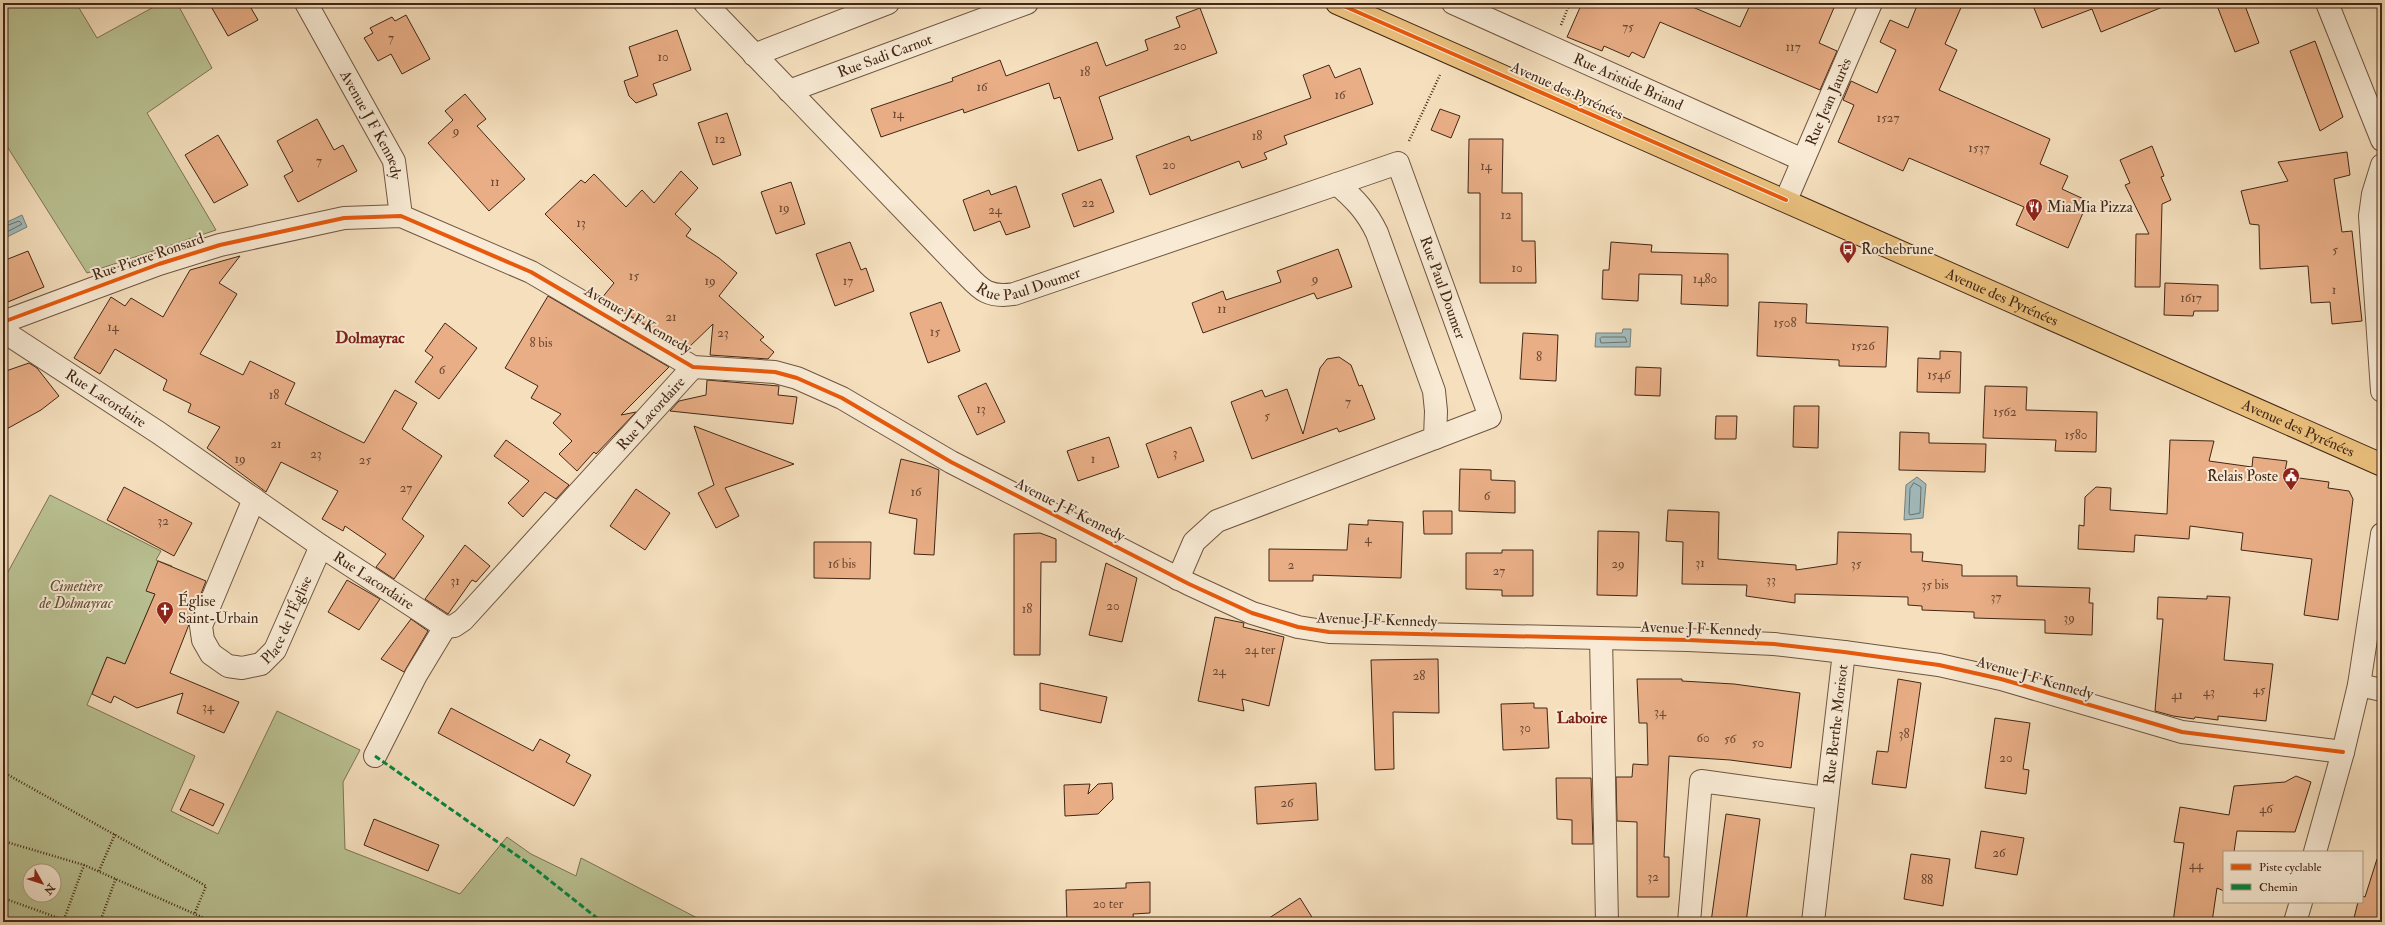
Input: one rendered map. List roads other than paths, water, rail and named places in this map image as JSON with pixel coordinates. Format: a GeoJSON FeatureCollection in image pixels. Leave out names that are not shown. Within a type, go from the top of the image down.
{"type":"FeatureCollection","features":[{"type":"Feature","properties":{"kind":"main road","name":"Avenue des Pyrénées"},"geometry":{"type":"LineString","coordinates":[[1337,3],[1786,200],[2382,465]]}},
{"type":"Feature","properties":{"kind":"street","name":"Avenue J F Kennedy"},"geometry":{"type":"LineString","coordinates":[[306,3],[394,162],[401,216],[530,272],[693,367],[775,372],[815,385],[842,398],[951,462],[1178,579],[1252,613],[1298,627],[1329,632],[1601,638],[1759,644],[1844,652],[1938,665],[1994,677],[2182,732],[2343,752]]}},
{"type":"Feature","properties":{"kind":"street"},"geometry":{"type":"LineString","coordinates":[[705,3],[789,91]]}},
{"type":"Feature","properties":{"kind":"street"},"geometry":{"type":"LineString","coordinates":[[754,55],[888,3]]}},
{"type":"Feature","properties":{"kind":"street","name":"Rue Sadi Carnot"},"geometry":{"type":"LineString","coordinates":[[789,91],[1027,3]]}},
{"type":"Feature","properties":{"kind":"street","name":"Rue Aristide Briand"},"geometry":{"type":"LineString","coordinates":[[1453,3],[1803,160]]}},
{"type":"Feature","properties":{"kind":"street","name":"Rue Jean Jaurès"},"geometry":{"type":"LineString","coordinates":[[1786,200],[1871,3]]}},
{"type":"Feature","properties":{"kind":"street"},"geometry":{"type":"LineString","coordinates":[[2327,3],[2382,140]]}},
{"type":"Feature","properties":{"kind":"street","name":"Rue Paul Doumer"},"geometry":{"type":"LineString","coordinates":[[789,91],[984,292],[997,296],[1014,294],[1398,163],[1490,417],[1217,521],[1194,542],[1178,579]]}},
{"type":"Feature","properties":{"kind":"street"},"geometry":{"type":"LineString","coordinates":[[2382,165],[2373,194],[2370,216],[2381,333],[2382,391]]}},
{"type":"Feature","properties":{"kind":"street"},"geometry":{"type":"LineString","coordinates":[[1337,184],[1355,198],[1369,216],[1377,233],[1434,391],[1436,410],[1434,438]]}},
{"type":"Feature","properties":{"kind":"street","name":"Rue Pierre Ronsard"},"geometry":{"type":"LineString","coordinates":[[3,322],[159,264],[220,245],[344,218],[401,216]]}},
{"type":"Feature","properties":{"kind":"street","name":"Rue Lacordaire"},"geometry":{"type":"LineString","coordinates":[[3,331],[159,433],[321,546],[445,627],[454,626],[463,620],[693,367]]}},
{"type":"Feature","properties":{"kind":"street","name":"Place de l'Église"},"geometry":{"type":"LineString","coordinates":[[254,499],[201,626],[203,640],[211,654],[228,666],[242,668],[261,664],[275,650],[321,546]]}},
{"type":"Feature","properties":{"kind":"street"},"geometry":{"type":"LineString","coordinates":[[2315,851],[2343,752],[2359,685],[2382,534]]}},
{"type":"Feature","properties":{"kind":"street"},"geometry":{"type":"LineString","coordinates":[[375,756],[416,676],[445,627]]}},
{"type":"Feature","properties":{"kind":"street"},"geometry":{"type":"LineString","coordinates":[[1601,638],[1607,922]]}},
{"type":"Feature","properties":{"kind":"street","name":"Rue Berthe Morisot"},"geometry":{"type":"LineString","coordinates":[[1813,922],[1826,798],[1844,652]]}},
{"type":"Feature","properties":{"kind":"street"},"geometry":{"type":"LineString","coordinates":[[2359,685],[2382,690]]}},
{"type":"Feature","properties":{"kind":"street","name":"Rue Berthe Morisot"},"geometry":{"type":"LineString","coordinates":[[1689,922],[1701,781],[1826,798]]}},
{"type":"Feature","properties":{"kind":"street"},"geometry":{"type":"LineString","coordinates":[[2295,922],[2301,903]]}},
{"type":"Feature","properties":{"kind":"water"},"geometry":{"type":"Polygon","coordinates":[[[22,215],[27,227],[3,239],[3,224],[22,215]]]}},
{"type":"Feature","properties":{"kind":"water"},"geometry":{"type":"Polygon","coordinates":[[[1623,329],[1631,329],[1630,347],[1595,347],[1596,333],[1622,333],[1623,329]]]}},
{"type":"Feature","properties":{"kind":"water"},"geometry":{"type":"Polygon","coordinates":[[[1917,477],[1926,484],[1923,518],[1904,520],[1906,485],[1917,477]]]}},
{"type":"Feature","properties":{"kind":"place","name":"MiaMia Pizza"},"geometry":{"type":"Point","coordinates":[2034,222]}},
{"type":"Feature","properties":{"kind":"place","name":"Rochebrune"},"geometry":{"type":"Point","coordinates":[1848,264]}},
{"type":"Feature","properties":{"kind":"place","name":"Relais Poste"},"geometry":{"type":"Point","coordinates":[2291,491]}},
{"type":"Feature","properties":{"kind":"place","name":"Église Saint-Urbain"},"geometry":{"type":"Point","coordinates":[165,625]}},
{"type":"Feature","properties":{"kind":"district","name":"Dolmayrac"},"geometry":{"type":"Point","coordinates":[370,338]}},
{"type":"Feature","properties":{"kind":"district","name":"Laboire"},"geometry":{"type":"Point","coordinates":[1582,718]}},
{"type":"Feature","properties":{"kind":"park label","name":"Cimetière de Dolmayrac"},"geometry":{"type":"Point","coordinates":[76,594]}}]}
